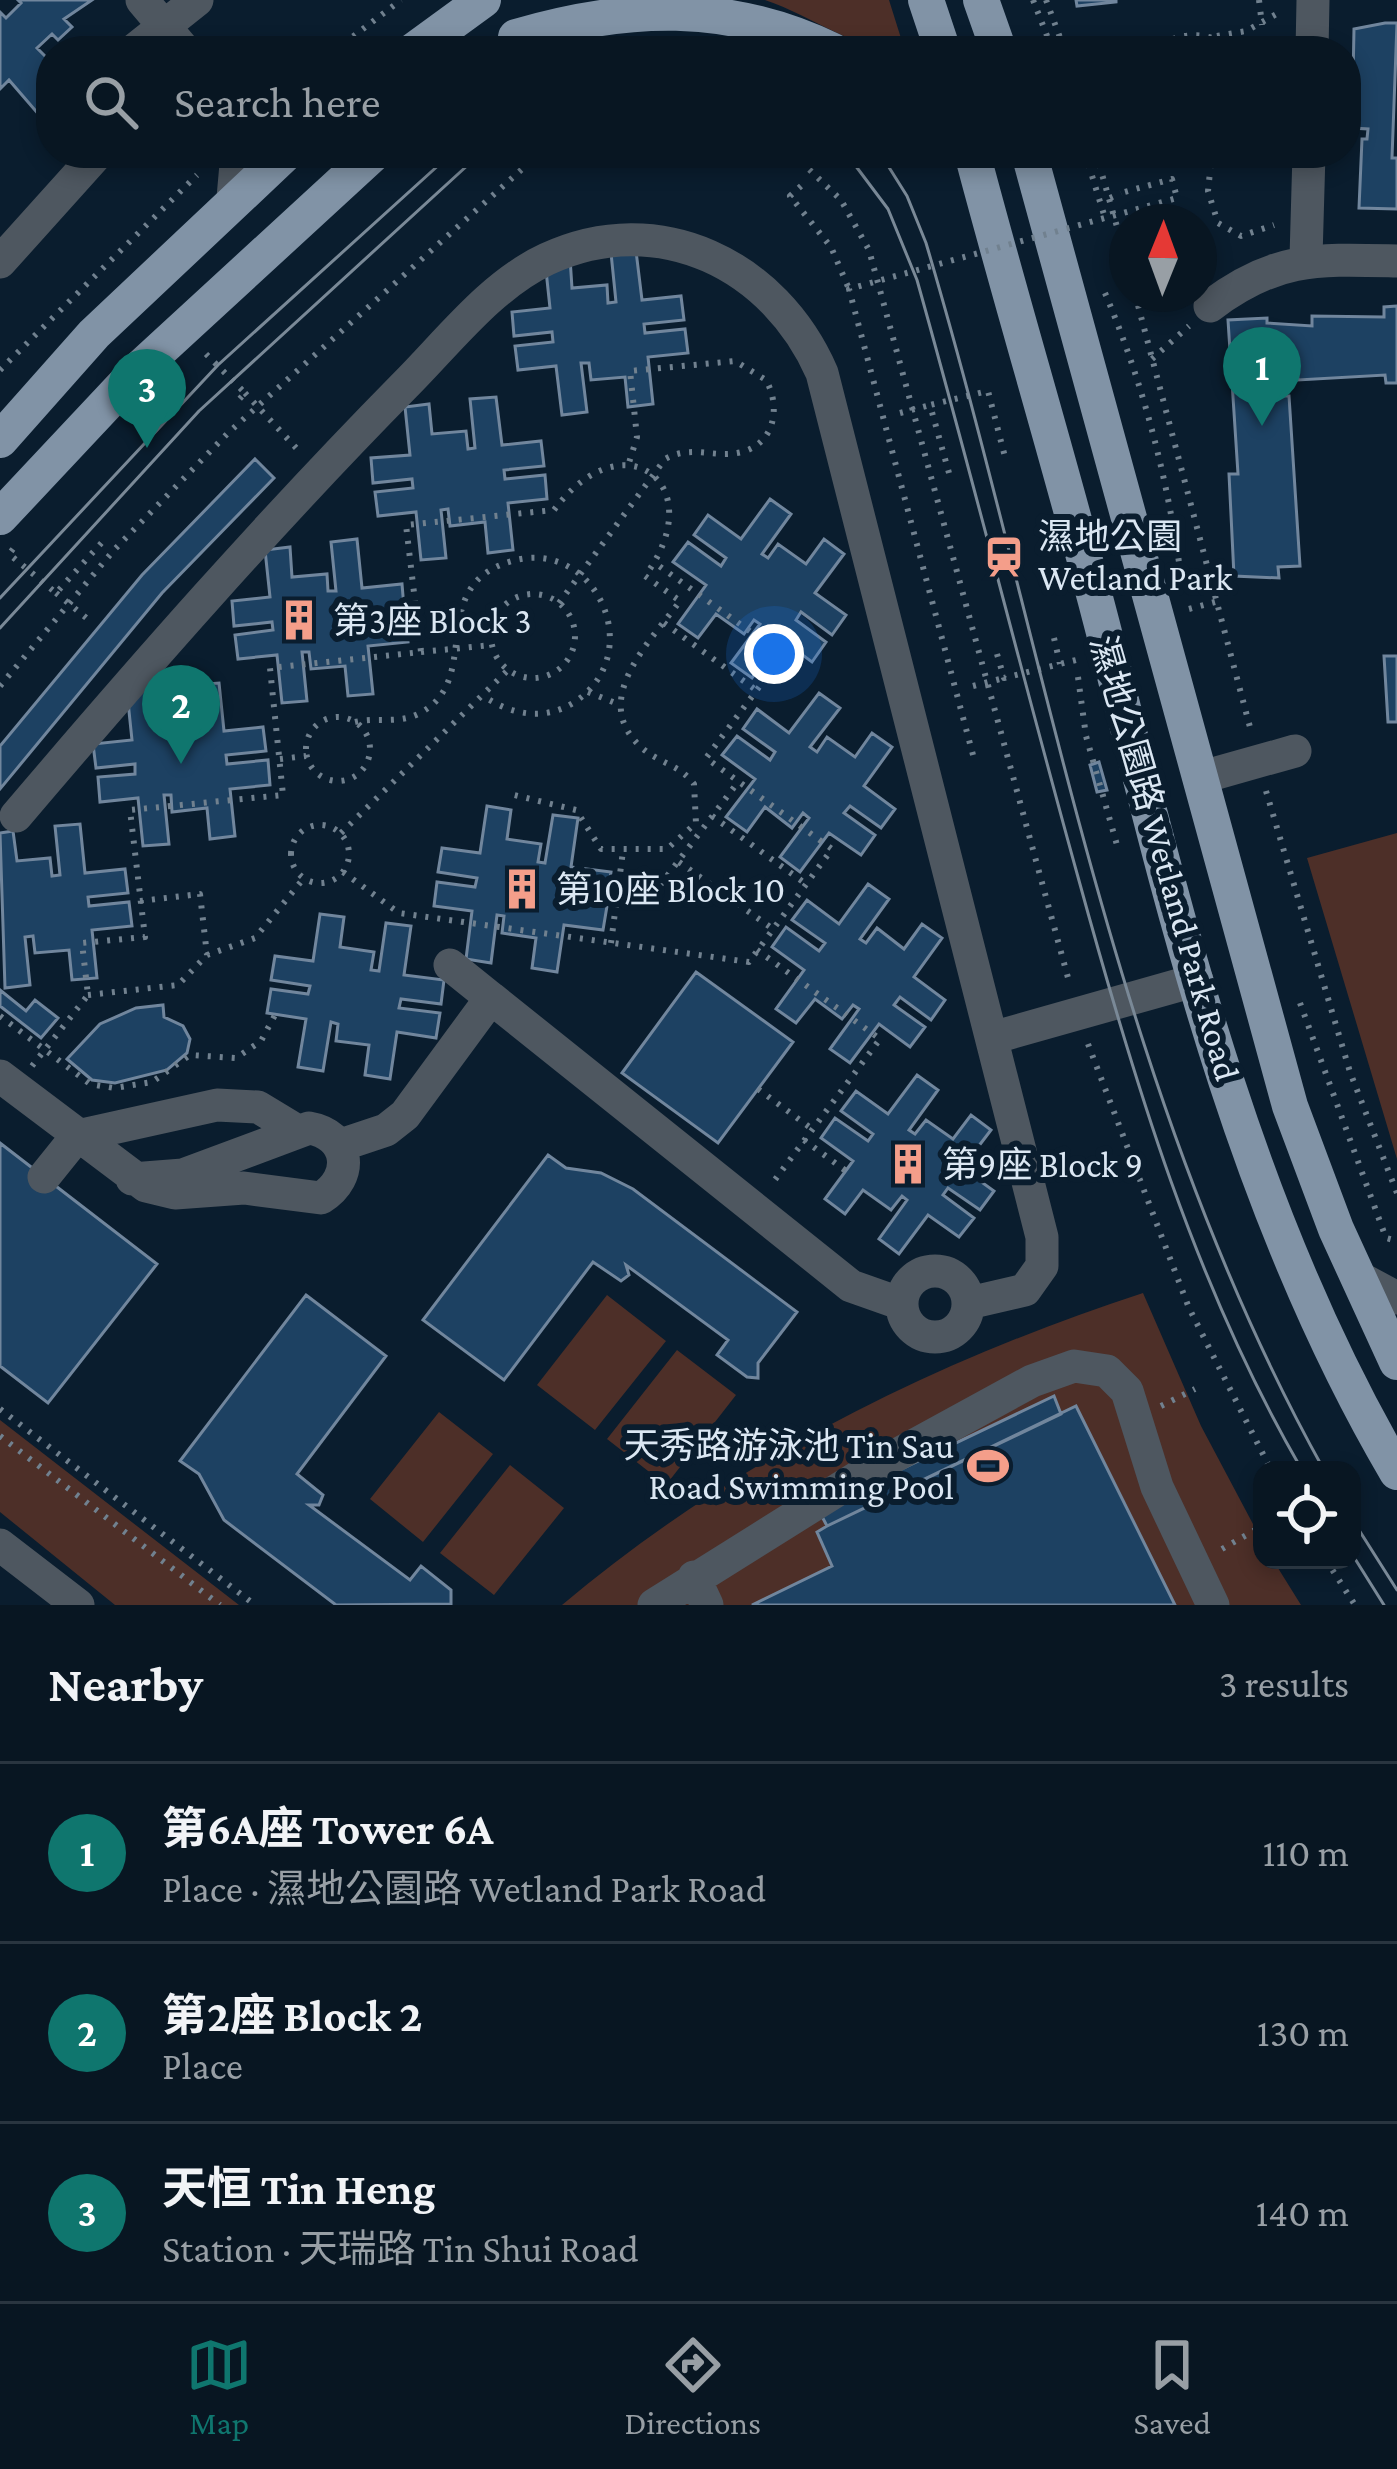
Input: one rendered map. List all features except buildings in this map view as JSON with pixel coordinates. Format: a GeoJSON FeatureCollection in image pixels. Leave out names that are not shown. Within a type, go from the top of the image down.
{"type":"FeatureCollection","features":[{"type":"Feature","properties":{"kind":"main road"},"geometry":{"type":"LineString","coordinates":[[434,36],[483,0]]}},
{"type":"Feature","properties":{"kind":"main road"},"geometry":{"type":"LineString","coordinates":[[518,36],[569,0]]}},
{"type":"Feature","properties":{"kind":"main road"},"geometry":{"type":"LineString","coordinates":[[926,0],[938,36]]}},
{"type":"Feature","properties":{"kind":"main road"},"geometry":{"type":"LineString","coordinates":[[982,0],[994,36]]}},
{"type":"Feature","properties":{"kind":"main road"},"geometry":{"type":"LineString","coordinates":[[529,36],[574,20],[679,8],[754,18],[797,36]]}},
{"type":"Feature","properties":{"kind":"main road"},"geometry":{"type":"LineString","coordinates":[[0,440],[94,334],[268,168]]}},
{"type":"Feature","properties":{"kind":"main road"},"geometry":{"type":"LineString","coordinates":[[11,528],[153,355],[358,168]]}},
{"type":"Feature","properties":{"kind":"main road","name":"濕地公園路 Wetland Park Road"},"geometry":{"type":"LineString","coordinates":[[975,168],[1197,980],[1270,1206],[1342,1368],[1397,1472]]}},
{"type":"Feature","properties":{"kind":"main road","name":"濕地公園路 Wetland Park Road"},"geometry":{"type":"LineString","coordinates":[[1033,168],[1290,1106],[1397,1362]]}},
{"type":"Feature","properties":{"kind":"lane"},"geometry":{"type":"LineString","coordinates":[[164,26],[197,0]]}},
{"type":"Feature","properties":{"kind":"lane"},"geometry":{"type":"LineString","coordinates":[[1301,3],[1309,36]]}},
{"type":"Feature","properties":{"kind":"lane"},"geometry":{"type":"LineString","coordinates":[[0,262],[85,168]]}},
{"type":"Feature","properties":{"kind":"lane"},"geometry":{"type":"LineString","coordinates":[[233,198],[236,168]]}},
{"type":"Feature","properties":{"kind":"lane"},"geometry":{"type":"LineString","coordinates":[[1306,258],[1309,168]]}},
{"type":"Feature","properties":{"kind":"lane"},"geometry":{"type":"LineString","coordinates":[[16,816],[304,491],[499,290],[545,260],[598,242],[654,240],[709,254],[758,282],[796,324],[822,374],[1045,1252],[1036,1279],[1025,1290],[969,1303],[961,1325],[929,1336],[910,1325],[902,1304],[851,1286],[450,965]]}},
{"type":"Feature","properties":{"kind":"lane"},"geometry":{"type":"LineString","coordinates":[[1217,301],[1256,276],[1306,258],[1397,262]]}},
{"type":"Feature","properties":{"kind":"lane"},"geometry":{"type":"LineString","coordinates":[[1199,778],[1295,751]]}},
{"type":"Feature","properties":{"kind":"lane"},"geometry":{"type":"LineString","coordinates":[[992,1038],[1197,980]]}},
{"type":"Feature","properties":{"kind":"lane"},"geometry":{"type":"LineString","coordinates":[[340,1145],[386,1130],[405,1115],[491,998]]}},
{"type":"Feature","properties":{"kind":"lane"},"geometry":{"type":"LineString","coordinates":[[8,1082],[86,1143],[132,1179],[176,1193],[244,1188],[321,1198],[345,1170],[340,1145],[322,1130],[217,1105],[86,1143],[44,1177]]}},
{"type":"Feature","properties":{"kind":"lane"},"geometry":{"type":"LineString","coordinates":[[132,1179],[182,1175],[284,1121]]}},
{"type":"Feature","properties":{"kind":"lane"},"geometry":{"type":"LineString","coordinates":[[1358,1277],[1397,1298]]}},
{"type":"Feature","properties":{"kind":"lane"},"geometry":{"type":"LineString","coordinates":[[654,1605],[701,1591],[938,1431],[1032,1381],[1074,1366],[1107,1371],[1126,1391],[1157,1487],[1213,1605]]}},
{"type":"Feature","properties":{"kind":"lane"},"geometry":{"type":"LineString","coordinates":[[0,1545],[78,1605]]}},
{"type":"Feature","properties":{"kind":"path"},"geometry":{"type":"LineString","coordinates":[[353,36],[400,0]]}},
{"type":"Feature","properties":{"kind":"path"},"geometry":{"type":"LineString","coordinates":[[1034,0],[1047,36]]}},
{"type":"Feature","properties":{"kind":"path"},"geometry":{"type":"LineString","coordinates":[[1046,0],[1059,36]]}},
{"type":"Feature","properties":{"kind":"path"},"geometry":{"type":"LineString","coordinates":[[1259,0],[1262,25]]}},
{"type":"Feature","properties":{"kind":"path"},"geometry":{"type":"LineString","coordinates":[[1217,36],[1262,25],[1301,3]]}},
{"type":"Feature","properties":{"kind":"path"},"geometry":{"type":"LineString","coordinates":[[0,686],[171,490],[523,168]]}},
{"type":"Feature","properties":{"kind":"path"},"geometry":{"type":"LineString","coordinates":[[808,168],[841,200],[869,250],[1078,1014],[1121,1140],[1189,1308],[1266,1461]]}},
{"type":"Feature","properties":{"kind":"path"},"geometry":{"type":"LineString","coordinates":[[1090,168],[1105,218]]}},
{"type":"Feature","properties":{"kind":"path"},"geometry":{"type":"LineString","coordinates":[[1101,168],[1112,204]]}},
{"type":"Feature","properties":{"kind":"path"},"geometry":{"type":"LineString","coordinates":[[1210,168],[1208,191],[1224,230],[1241,236],[1286,220]]}},
{"type":"Feature","properties":{"kind":"path"},"geometry":{"type":"LineString","coordinates":[[0,370],[197,176]]}},
{"type":"Feature","properties":{"kind":"path"},"geometry":{"type":"LineString","coordinates":[[849,289],[1178,198],[1172,179],[1110,198]]}},
{"type":"Feature","properties":{"kind":"path"},"geometry":{"type":"LineString","coordinates":[[801,186],[790,196],[831,247],[849,289],[974,755]]}},
{"type":"Feature","properties":{"kind":"path"},"geometry":{"type":"LineString","coordinates":[[1078,220],[1083,242]]}},
{"type":"Feature","properties":{"kind":"path"},"geometry":{"type":"LineString","coordinates":[[1102,286],[1138,372],[1168,488],[1182,584]]}},
{"type":"Feature","properties":{"kind":"path"},"geometry":{"type":"LineString","coordinates":[[191,362],[203,350],[298,446],[304,491]]}},
{"type":"Feature","properties":{"kind":"path"},"geometry":{"type":"LineString","coordinates":[[559,603],[664,459],[688,450],[730,453],[754,447],[775,416],[766,380],[735,361],[630,370],[637,437],[628,466]]}},
{"type":"Feature","properties":{"kind":"path"},"geometry":{"type":"LineString","coordinates":[[900,413],[1007,386]]}},
{"type":"Feature","properties":{"kind":"path"},"geometry":{"type":"LineString","coordinates":[[988,391],[1005,457]]}},
{"type":"Feature","properties":{"kind":"path"},"geometry":{"type":"LineString","coordinates":[[235,404],[245,393]]}},
{"type":"Feature","properties":{"kind":"path"},"geometry":{"type":"LineString","coordinates":[[930,406],[950,473]]}},
{"type":"Feature","properties":{"kind":"path"},"geometry":{"type":"LineString","coordinates":[[421,652],[406,525],[554,510],[582,476],[611,464],[648,475],[671,508],[670,539],[645,576],[680,601],[626,675],[620,705],[631,738],[694,784],[700,809],[679,843],[653,851],[601,849],[586,820],[564,803],[511,794]]}},
{"type":"Feature","properties":{"kind":"path"},"geometry":{"type":"LineString","coordinates":[[11,528],[9,554],[90,621]]}},
{"type":"Feature","properties":{"kind":"path"},"geometry":{"type":"LineString","coordinates":[[56,593],[105,539]]}},
{"type":"Feature","properties":{"kind":"path"},"geometry":{"type":"LineString","coordinates":[[306,756],[315,726],[334,718],[355,722],[404,719],[432,705],[451,680],[458,611],[466,594],[493,568],[529,557],[548,559],[582,574],[605,604],[612,641],[608,660],[588,692],[555,711],[536,714],[516,713],[482,695]]}},
{"type":"Feature","properties":{"kind":"path"},"geometry":{"type":"LineString","coordinates":[[344,872],[399,914],[749,962],[832,849],[706,758],[783,655],[655,563]]}},
{"type":"Feature","properties":{"kind":"path"},"geometry":{"type":"LineString","coordinates":[[538,595],[559,603],[573,622],[569,657],[541,677],[508,670],[492,645],[498,612],[516,598],[538,595]]}},
{"type":"Feature","properties":{"kind":"path"},"geometry":{"type":"LineString","coordinates":[[1186,596],[1195,632]]}},
{"type":"Feature","properties":{"kind":"path"},"geometry":{"type":"LineString","coordinates":[[1189,608],[1216,601]]}},
{"type":"Feature","properties":{"kind":"path"},"geometry":{"type":"LineString","coordinates":[[664,623],[756,690]]}},
{"type":"Feature","properties":{"kind":"path"},"geometry":{"type":"LineString","coordinates":[[1054,638],[1060,664]]}},
{"type":"Feature","properties":{"kind":"path"},"geometry":{"type":"LineString","coordinates":[[8,1082],[45,1050],[88,995],[82,943],[145,937],[130,811],[283,795],[270,668],[492,645]]}},
{"type":"Feature","properties":{"kind":"path"},"geometry":{"type":"LineString","coordinates":[[998,653],[1004,678]]}},
{"type":"Feature","properties":{"kind":"path"},"geometry":{"type":"LineString","coordinates":[[973,686],[1076,660]]}},
{"type":"Feature","properties":{"kind":"path"},"geometry":{"type":"LineString","coordinates":[[341,833],[508,670]]}},
{"type":"Feature","properties":{"kind":"path"},"geometry":{"type":"LineString","coordinates":[[588,692],[620,705]]}},
{"type":"Feature","properties":{"kind":"path"},"geometry":{"type":"LineString","coordinates":[[306,756],[326,779],[356,776],[370,749],[355,722]]}},
{"type":"Feature","properties":{"kind":"path"},"geometry":{"type":"LineString","coordinates":[[279,759],[306,756]]}},
{"type":"Feature","properties":{"kind":"path"},"geometry":{"type":"LineString","coordinates":[[617,898],[655,892],[738,782]]}},
{"type":"Feature","properties":{"kind":"path"},"geometry":{"type":"LineString","coordinates":[[712,816],[806,884]]}},
{"type":"Feature","properties":{"kind":"path"},"geometry":{"type":"LineString","coordinates":[[324,824],[341,833],[349,848],[344,872],[320,883],[304,878],[292,862],[298,835],[324,824]]}},
{"type":"Feature","properties":{"kind":"path"},"geometry":{"type":"LineString","coordinates":[[611,943],[623,850]]}},
{"type":"Feature","properties":{"kind":"path"},"geometry":{"type":"LineString","coordinates":[[679,862],[773,929]]}},
{"type":"Feature","properties":{"kind":"path"},"geometry":{"type":"LineString","coordinates":[[88,995],[178,985],[207,955],[255,938],[304,878]]}},
{"type":"Feature","properties":{"kind":"path"},"geometry":{"type":"LineString","coordinates":[[140,901],[200,894],[207,955]]}},
{"type":"Feature","properties":{"kind":"path"},"geometry":{"type":"LineString","coordinates":[[758,950],[880,1039],[774,1181],[760,1171]]}},
{"type":"Feature","properties":{"kind":"path"},"geometry":{"type":"LineString","coordinates":[[1299,1002],[1386,1238],[1397,1241]]}},
{"type":"Feature","properties":{"kind":"path"},"geometry":{"type":"LineString","coordinates":[[0,1016],[90,1084],[134,1087],[169,1074],[190,1055],[220,1061],[249,1051],[261,1042],[275,1015]]}},
{"type":"Feature","properties":{"kind":"path"},"geometry":{"type":"LineString","coordinates":[[758,1089],[812,1129]]}},
{"type":"Feature","properties":{"kind":"path"},"geometry":{"type":"LineString","coordinates":[[804,1140],[846,1171]]}},
{"type":"Feature","properties":{"kind":"path"},"geometry":{"type":"LineString","coordinates":[[0,1408],[255,1605]]}},
{"type":"Feature","properties":{"kind":"path"},"geometry":{"type":"LineString","coordinates":[[0,1436],[220,1605]]}},
{"type":"Feature","properties":{"kind":"path"},"geometry":{"type":"LineString","coordinates":[[1193,1566],[1253,1531]]}},
{"type":"Feature","properties":{"kind":"path"},"geometry":{"type":"LineString","coordinates":[[1333,1569],[1355,1605]]}},
{"type":"Feature","properties":{"kind":"shaded area"},"geometry":{"type":"Polygon","coordinates":[[[765,0],[889,0],[900,36],[845,36],[765,0]]]}},
{"type":"Feature","properties":{"kind":"shaded area"},"geometry":{"type":"Polygon","coordinates":[[[1397,833],[1397,1159],[1307,858],[1397,833]]]}},
{"type":"Feature","properties":{"kind":"shaded area","name":"天秀路游泳池 Tin Sau Road Swimming Pool"},"geometry":{"type":"Polygon","coordinates":[[[1143,1293],[1201,1426],[1253,1524],[1253,1569],[1279,1569],[1301,1605],[562,1605],[627,1553],[765,1461],[912,1384],[1064,1320],[1143,1293]]]}},
{"type":"Feature","properties":{"kind":"shaded area"},"geometry":{"type":"Polygon","coordinates":[[[607,1295],[666,1341],[595,1430],[537,1385],[607,1295]]]}},
{"type":"Feature","properties":{"kind":"shaded area"},"geometry":{"type":"Polygon","coordinates":[[[677,1350],[736,1395],[666,1485],[607,1439],[677,1350]]]}},
{"type":"Feature","properties":{"kind":"shaded area"},"geometry":{"type":"Polygon","coordinates":[[[439,1412],[493,1454],[423,1542],[370,1499],[439,1412]]]}},
{"type":"Feature","properties":{"kind":"shaded area"},"geometry":{"type":"Polygon","coordinates":[[[0,1420],[239,1605],[115,1605],[0,1512],[0,1420]]]}},
{"type":"Feature","properties":{"kind":"shaded area"},"geometry":{"type":"Polygon","coordinates":[[[510,1465],[564,1508],[494,1595],[440,1553],[510,1465]]]}},
{"type":"Feature","properties":{"kind":"tram line"},"geometry":{"type":"LineString","coordinates":[[0,598],[218,365],[435,168]]}},
{"type":"Feature","properties":{"kind":"tram line"},"geometry":{"type":"LineString","coordinates":[[0,628],[199,411],[465,168]]}},
{"type":"Feature","properties":{"kind":"tram line"},"geometry":{"type":"LineString","coordinates":[[857,168],[888,209],[917,280],[1099,954],[1145,1106],[1230,1328],[1297,1461]]}},
{"type":"Feature","properties":{"kind":"tram line"},"geometry":{"type":"LineString","coordinates":[[889,168],[926,243],[1138,1024],[1190,1176],[1251,1326],[1319,1461]]}},
{"type":"Feature","properties":{"kind":"tram line"},"geometry":{"type":"LineString","coordinates":[[1361,1533],[1397,1590]]}},
{"type":"Feature","properties":{"kind":"tram line"},"geometry":{"type":"LineString","coordinates":[[1361,1568],[1384,1605]]}},
{"type":"Feature","properties":{"kind":"place","name":"第6A座 Tower 6A"},"geometry":{"type":"Point","coordinates":[1262,426]}},
{"type":"Feature","properties":{"kind":"place","name":"天恒 Tin Heng"},"geometry":{"type":"Point","coordinates":[147,448]}},
{"type":"Feature","properties":{"kind":"place","name":"濕地公園 Wetland Park"},"geometry":{"type":"Point","coordinates":[1004,557]}},
{"type":"Feature","properties":{"kind":"place","name":"第3座 Block 3"},"geometry":{"type":"Point","coordinates":[299,620]}},
{"type":"Feature","properties":{"kind":"place","name":"第2座 Block 2"},"geometry":{"type":"Point","coordinates":[181,764]}},
{"type":"Feature","properties":{"kind":"place","name":"第10座 Block 10"},"geometry":{"type":"Point","coordinates":[522,889]}},
{"type":"Feature","properties":{"kind":"place","name":"第9座 Block 9"},"geometry":{"type":"Point","coordinates":[908,1164]}},
{"type":"Feature","properties":{"kind":"place","name":"天秀路游泳池 Tin Sau Road Swimming Pool"},"geometry":{"type":"Point","coordinates":[988,1466]}}]}
